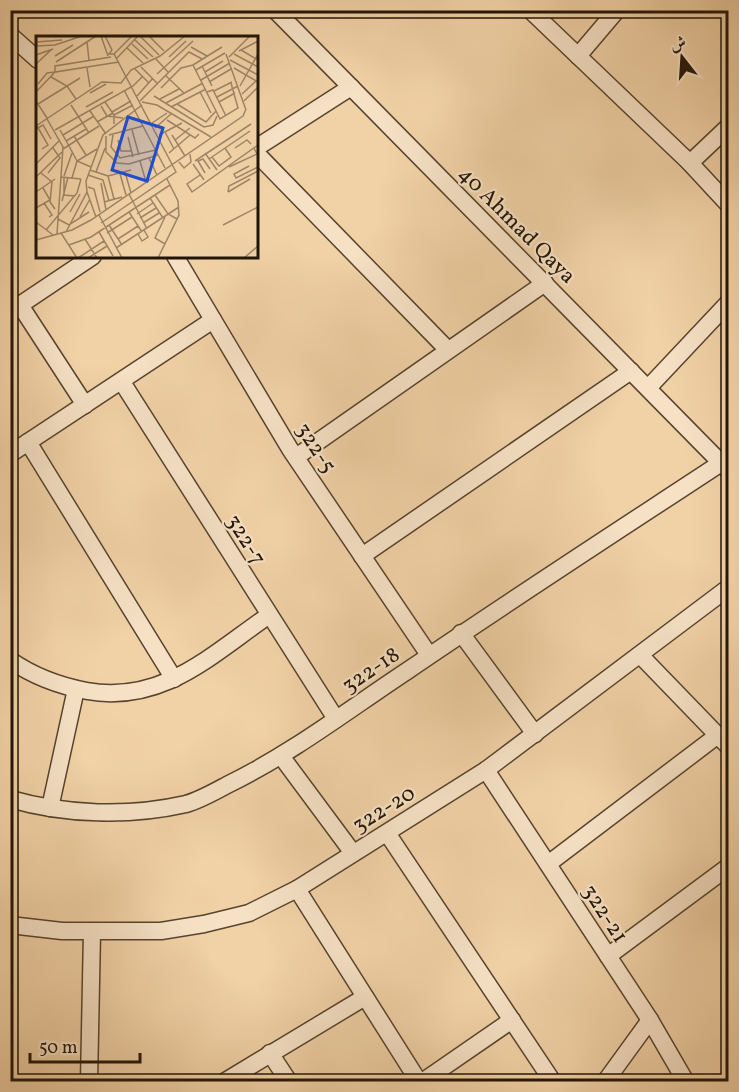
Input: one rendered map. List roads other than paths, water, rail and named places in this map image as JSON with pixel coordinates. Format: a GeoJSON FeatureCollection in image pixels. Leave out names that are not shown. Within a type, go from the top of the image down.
{"type":"FeatureCollection","features":[{"type":"Feature","properties":{"kind":"street","name":"40 Ahmad Qaya"},"geometry":{"type":"LineString","coordinates":[[275,10],[725,467]]}},
{"type":"Feature","properties":{"kind":"street"},"geometry":{"type":"LineString","coordinates":[[530,10],[729,204]]}},
{"type":"Feature","properties":{"kind":"street"},"geometry":{"type":"LineString","coordinates":[[578,56],[616,10]]}},
{"type":"Feature","properties":{"kind":"street"},"geometry":{"type":"LineString","coordinates":[[10,35],[36,58]]}},
{"type":"Feature","properties":{"kind":"street"},"geometry":{"type":"LineString","coordinates":[[258,150],[351,87]]}},
{"type":"Feature","properties":{"kind":"street"},"geometry":{"type":"LineString","coordinates":[[690,164],[729,127]]}},
{"type":"Feature","properties":{"kind":"street"},"geometry":{"type":"LineString","coordinates":[[258,153],[448,350]]}},
{"type":"Feature","properties":{"kind":"street"},"geometry":{"type":"LineString","coordinates":[[85,405],[15,308],[90,258]]}},
{"type":"Feature","properties":{"kind":"street","name":"322-5"},"geometry":{"type":"LineString","coordinates":[[177,258],[296,457],[429,655]]}},
{"type":"Feature","properties":{"kind":"street"},"geometry":{"type":"LineString","coordinates":[[296,457],[545,283]]}},
{"type":"Feature","properties":{"kind":"street"},"geometry":{"type":"LineString","coordinates":[[648,387],[729,303]]}},
{"type":"Feature","properties":{"kind":"street"},"geometry":{"type":"LineString","coordinates":[[10,454],[213,320]]}},
{"type":"Feature","properties":{"kind":"street"},"geometry":{"type":"LineString","coordinates":[[362,556],[631,371]]}},
{"type":"Feature","properties":{"kind":"street","name":"322-7"},"geometry":{"type":"LineString","coordinates":[[122,382],[336,719]]}},
{"type":"Feature","properties":{"kind":"street"},"geometry":{"type":"LineString","coordinates":[[28,442],[174,679]]}},
{"type":"Feature","properties":{"kind":"street","name":"322-18"},"geometry":{"type":"LineString","coordinates":[[10,799],[50,808],[94,812],[129,811],[187,803],[242,778],[281,756],[461,633],[725,467]]}},
{"type":"Feature","properties":{"kind":"street","name":"322-20"},"geometry":{"type":"LineString","coordinates":[[10,925],[62,932],[161,932],[249,912],[297,889],[486,770],[729,588]]}},
{"type":"Feature","properties":{"kind":"street"},"geometry":{"type":"LineString","coordinates":[[10,660],[48,680],[76,689],[104,694],[121,694],[151,688],[186,673],[265,618],[270,618]]}},
{"type":"Feature","properties":{"kind":"street"},"geometry":{"type":"LineString","coordinates":[[461,633],[535,734]]}},
{"type":"Feature","properties":{"kind":"street"},"geometry":{"type":"LineString","coordinates":[[548,864],[723,741],[640,656]]}},
{"type":"Feature","properties":{"kind":"street"},"geometry":{"type":"LineString","coordinates":[[50,808],[76,689]]}},
{"type":"Feature","properties":{"kind":"street"},"geometry":{"type":"LineString","coordinates":[[281,756],[353,854]]}},
{"type":"Feature","properties":{"kind":"street","name":"322-21"},"geometry":{"type":"LineString","coordinates":[[486,770],[650,1020],[686,1082]]}},
{"type":"Feature","properties":{"kind":"street"},"geometry":{"type":"LineString","coordinates":[[387,832],[553,1082]]}},
{"type":"Feature","properties":{"kind":"street"},"geometry":{"type":"LineString","coordinates":[[608,956],[729,867]]}},
{"type":"Feature","properties":{"kind":"street"},"geometry":{"type":"LineString","coordinates":[[297,889],[420,1082],[512,1020]]}},
{"type":"Feature","properties":{"kind":"street"},"geometry":{"type":"LineString","coordinates":[[89,1082],[92,932]]}},
{"type":"Feature","properties":{"kind":"street"},"geometry":{"type":"LineString","coordinates":[[224,1082],[365,997]]}},
{"type":"Feature","properties":{"kind":"street"},"geometry":{"type":"LineString","coordinates":[[604,1082],[650,1020]]}},
{"type":"Feature","properties":{"kind":"street"},"geometry":{"type":"LineString","coordinates":[[270,1053],[289,1082]]}}]}
